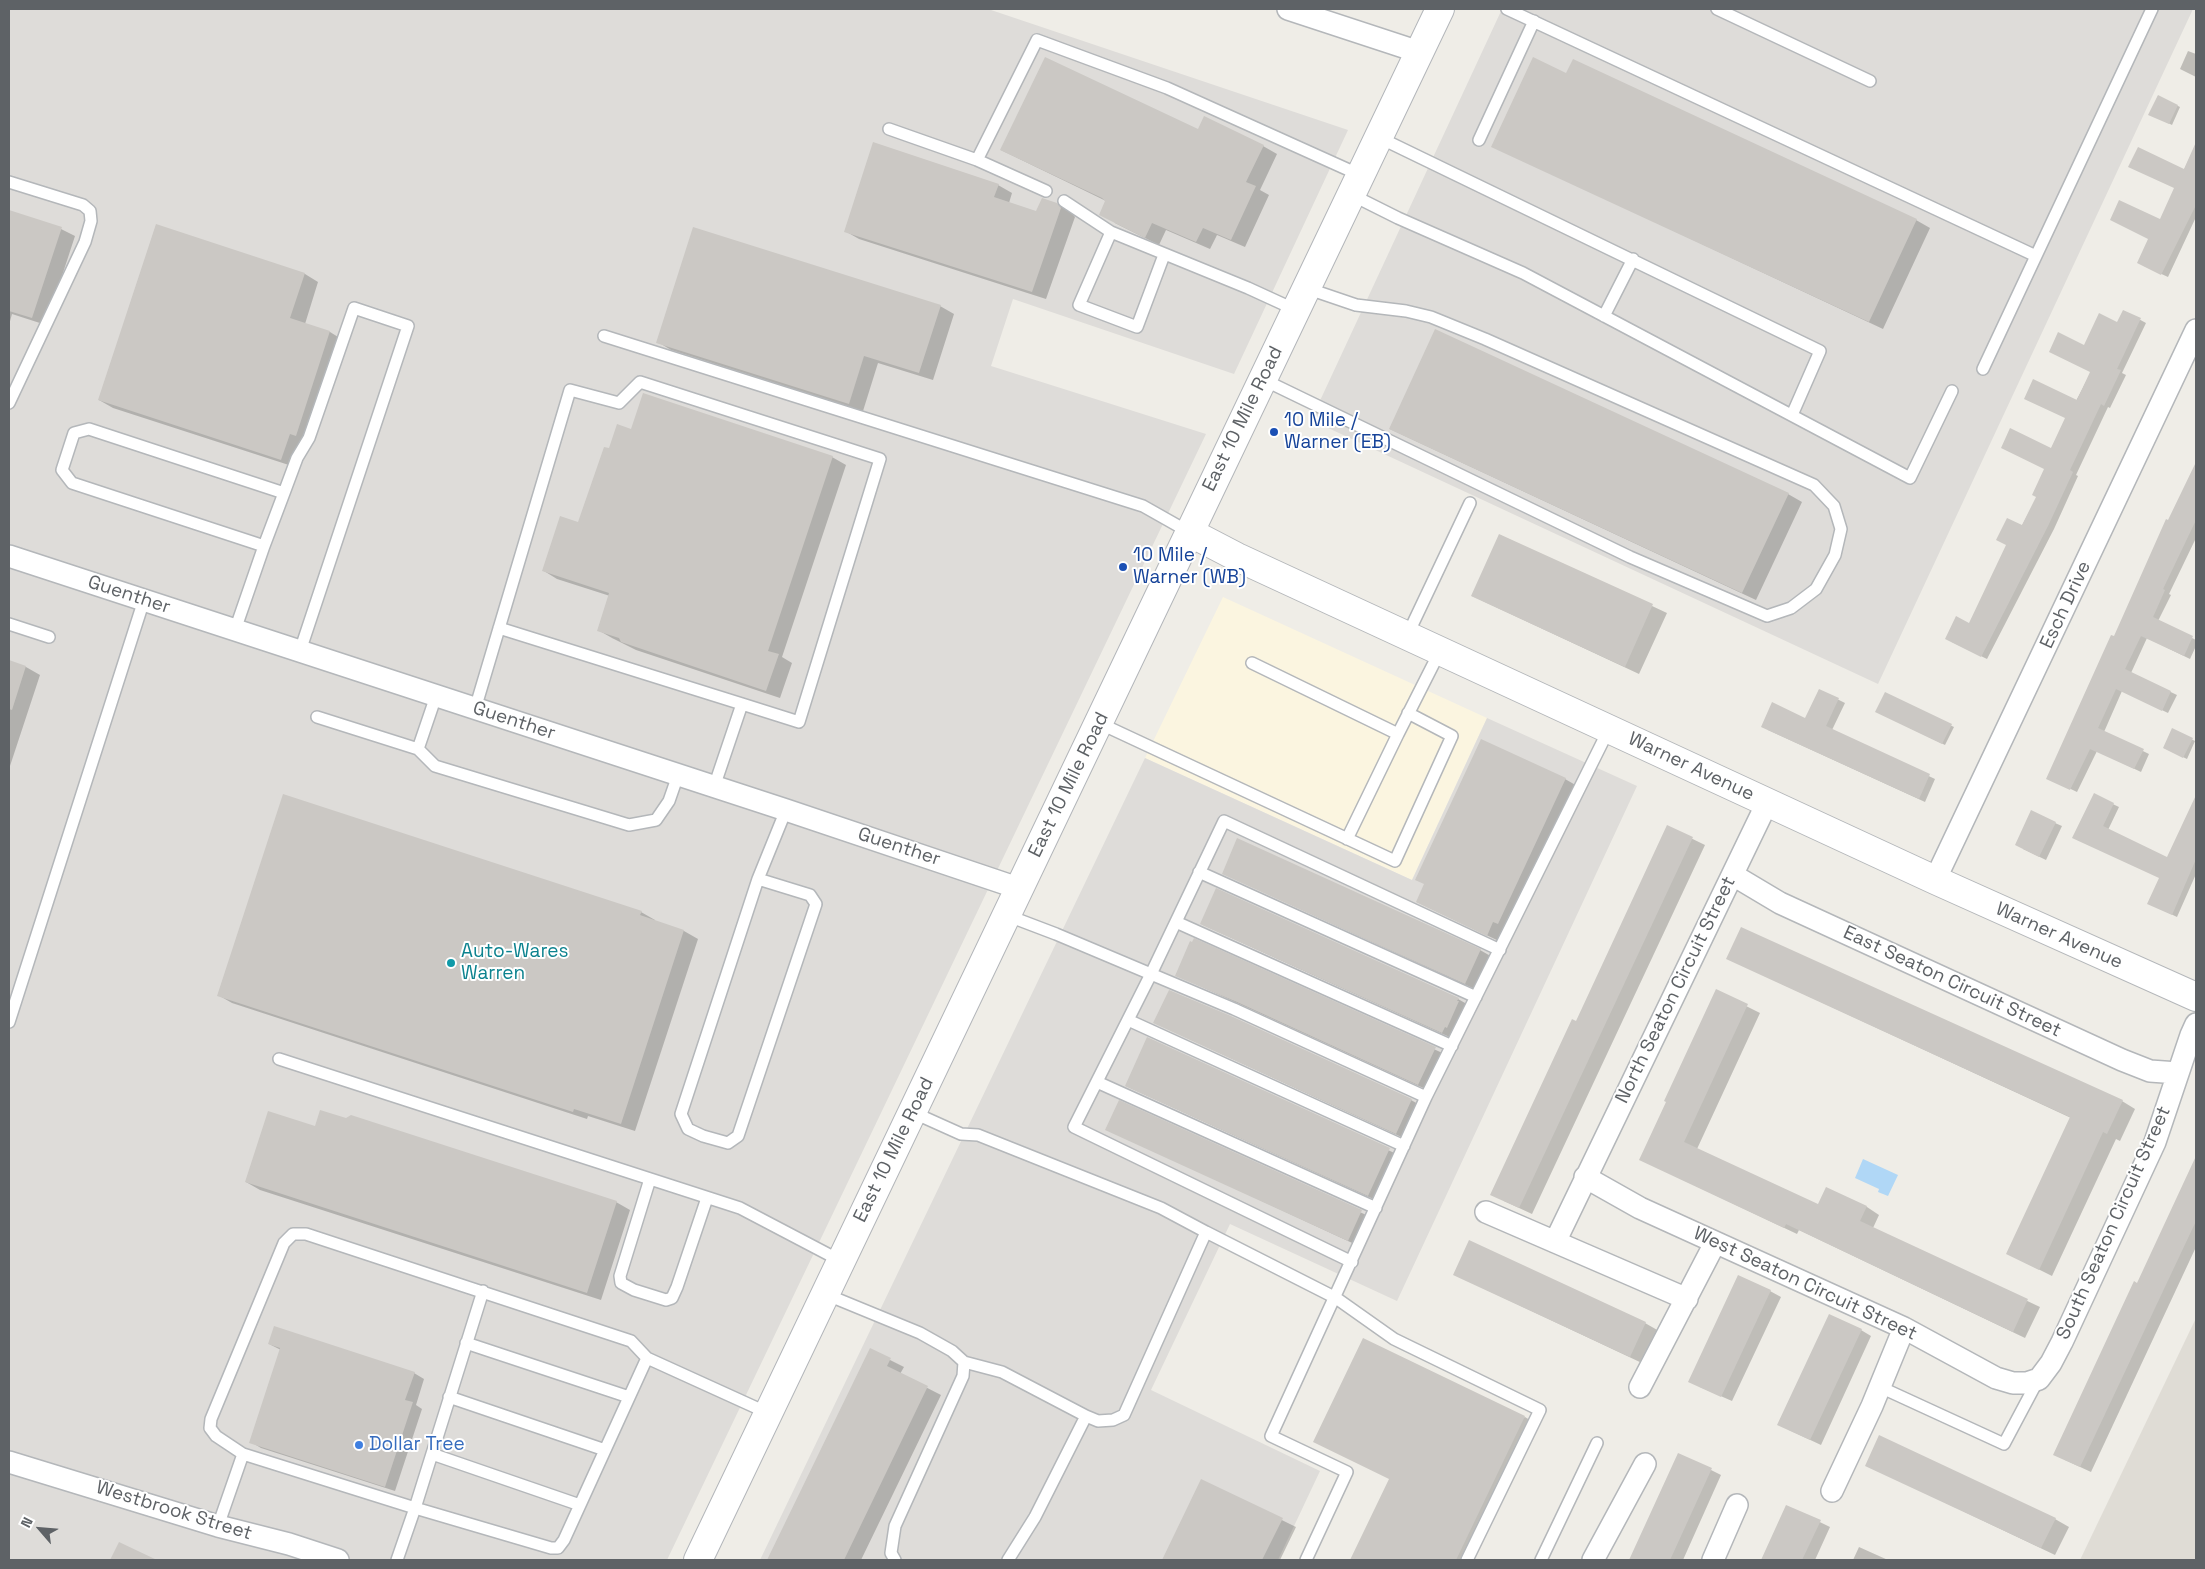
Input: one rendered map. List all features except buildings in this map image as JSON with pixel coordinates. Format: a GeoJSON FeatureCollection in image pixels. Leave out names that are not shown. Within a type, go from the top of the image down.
{"type":"FeatureCollection","features":[{"type":"Feature","properties":{"kind":"main road","name":"East 10 Mile Road"},"geometry":{"type":"LineString","coordinates":[[698,1560],[1440,9]]}},
{"type":"Feature","properties":{"kind":"main road","name":"Warner Avenue"},"geometry":{"type":"LineString","coordinates":[[1189,532],[1237,557],[1935,880],[2196,997]]}},
{"type":"Feature","properties":{"kind":"street"},"geometry":{"type":"LineString","coordinates":[[1288,9],[1419,52]]}},
{"type":"Feature","properties":{"kind":"street","name":"Esch Drive"},"geometry":{"type":"LineString","coordinates":[[1935,880],[2196,330]]}},
{"type":"Feature","properties":{"kind":"street","name":"Guenther"},"geometry":{"type":"LineString","coordinates":[[9,556],[786,810],[1018,888]]}},
{"type":"Feature","properties":{"kind":"street","name":"North Seaton Circuit Street"},"geometry":{"type":"LineString","coordinates":[[1555,1242],[1767,802]]}},
{"type":"Feature","properties":{"kind":"street","name":"East Seaton Circuit Street"},"geometry":{"type":"LineString","coordinates":[[1733,875],[1780,903],[2122,1060],[2150,1071],[2178,1073]]}},
{"type":"Feature","properties":{"kind":"street","name":"South Seaton Circuit Street"},"geometry":{"type":"LineString","coordinates":[[2033,1381],[2052,1363],[2155,1142],[2196,1024]]}},
{"type":"Feature","properties":{"kind":"street","name":"West Seaton Circuit Street"},"geometry":{"type":"LineString","coordinates":[[1585,1177],[1640,1208],[1904,1328],[1996,1378],[2012,1383],[2033,1381]]}},
{"type":"Feature","properties":{"kind":"street"},"geometry":{"type":"LineString","coordinates":[[1486,1212],[1687,1299]]}},
{"type":"Feature","properties":{"kind":"street"},"geometry":{"type":"LineString","coordinates":[[1640,1387],[1716,1243]]}},
{"type":"Feature","properties":{"kind":"street"},"geometry":{"type":"LineString","coordinates":[[1832,1491],[1880,1387],[1904,1328]]}},
{"type":"Feature","properties":{"kind":"street","name":"Westbrook Street"},"geometry":{"type":"LineString","coordinates":[[9,1462],[218,1526],[286,1552],[338,1560]]}},
{"type":"Feature","properties":{"kind":"street"},"geometry":{"type":"LineString","coordinates":[[1593,1560],[1645,1464]]}},
{"type":"Feature","properties":{"kind":"street"},"geometry":{"type":"LineString","coordinates":[[1713,1560],[1737,1505]]}},
{"type":"Feature","properties":{"kind":"lane"},"geometry":{"type":"LineString","coordinates":[[1507,9],[2036,256]]}},
{"type":"Feature","properties":{"kind":"lane"},"geometry":{"type":"LineString","coordinates":[[1717,9],[1870,81]]}},
{"type":"Feature","properties":{"kind":"lane"},"geometry":{"type":"LineString","coordinates":[[1983,369],[2152,9]]}},
{"type":"Feature","properties":{"kind":"lane"},"geometry":{"type":"LineString","coordinates":[[1478,140],[1534,21]]}},
{"type":"Feature","properties":{"kind":"lane"},"geometry":{"type":"LineString","coordinates":[[977,160],[1037,40],[1167,88],[1355,184],[1398,218],[1523,273],[1910,478],[1952,390]]}},
{"type":"Feature","properties":{"kind":"lane"},"geometry":{"type":"LineString","coordinates":[[889,129],[977,160],[1046,191]]}},
{"type":"Feature","properties":{"kind":"lane"},"geometry":{"type":"LineString","coordinates":[[1378,136],[1820,351],[1792,415]]}},
{"type":"Feature","properties":{"kind":"lane"},"geometry":{"type":"LineString","coordinates":[[9,182],[83,205],[90,211],[91,221],[85,242],[9,403]]}},
{"type":"Feature","properties":{"kind":"lane"},"geometry":{"type":"LineString","coordinates":[[1064,201],[1111,232],[1248,288],[1301,299],[1406,311],[1431,317],[1485,339],[1814,485],[1834,506],[1839,521],[1841,528],[1835,555],[1816,589],[1791,608],[1767,616],[1630,557],[1262,379]]}},
{"type":"Feature","properties":{"kind":"lane"},"geometry":{"type":"LineString","coordinates":[[1111,232],[1079,305],[1137,327],[1164,255]]}},
{"type":"Feature","properties":{"kind":"lane"},"geometry":{"type":"LineString","coordinates":[[1604,316],[1633,260]]}},
{"type":"Feature","properties":{"kind":"lane"},"geometry":{"type":"LineString","coordinates":[[235,630],[297,458],[309,438],[354,308],[408,326],[300,651]]}},
{"type":"Feature","properties":{"kind":"lane"},"geometry":{"type":"LineString","coordinates":[[604,336],[1143,506],[1189,532]]}},
{"type":"Feature","properties":{"kind":"lane"},"geometry":{"type":"LineString","coordinates":[[475,708],[570,390],[619,403],[640,382],[880,459],[799,722],[499,628]]}},
{"type":"Feature","properties":{"kind":"lane"},"geometry":{"type":"LineString","coordinates":[[264,546],[72,483],[62,470],[74,433],[89,429],[284,493]]}},
{"type":"Feature","properties":{"kind":"lane"},"geometry":{"type":"LineString","coordinates":[[1407,636],[1470,503]]}},
{"type":"Feature","properties":{"kind":"lane"},"geometry":{"type":"LineString","coordinates":[[9,1022],[144,600]]}},
{"type":"Feature","properties":{"kind":"lane"},"geometry":{"type":"LineString","coordinates":[[9,624],[49,637]]}},
{"type":"Feature","properties":{"kind":"lane"},"geometry":{"type":"LineString","coordinates":[[1347,839],[1440,651]]}},
{"type":"Feature","properties":{"kind":"lane"},"geometry":{"type":"LineString","coordinates":[[1252,663],[1398,734]]}},
{"type":"Feature","properties":{"kind":"lane"},"geometry":{"type":"LineString","coordinates":[[418,749],[436,696]]}},
{"type":"Feature","properties":{"kind":"lane"},"geometry":{"type":"LineString","coordinates":[[714,787],[742,704]]}},
{"type":"Feature","properties":{"kind":"lane"},"geometry":{"type":"LineString","coordinates":[[1099,723],[1394,862],[1452,736],[1408,713]]}},
{"type":"Feature","properties":{"kind":"lane"},"geometry":{"type":"LineString","coordinates":[[317,717],[418,749],[435,766],[629,825],[656,820],[669,801],[678,775]]}},
{"type":"Feature","properties":{"kind":"lane"},"geometry":{"type":"LineString","coordinates":[[1306,1560],[1347,1472],[1271,1436],[1336,1298],[1426,1097],[1609,729]]}},
{"type":"Feature","properties":{"kind":"lane"},"geometry":{"type":"LineString","coordinates":[[758,879],[810,895],[816,904],[738,1136],[728,1142],[703,1136],[688,1129],[681,1114],[758,879],[786,810]]}},
{"type":"Feature","properties":{"kind":"lane"},"geometry":{"type":"LineString","coordinates":[[1352,1262],[1074,1127],[1151,974],[1224,821],[1500,950]]}},
{"type":"Feature","properties":{"kind":"lane"},"geometry":{"type":"LineString","coordinates":[[1199,872],[1476,997]]}},
{"type":"Feature","properties":{"kind":"lane"},"geometry":{"type":"LineString","coordinates":[[1006,915],[1234,1009],[1426,1097]]}},
{"type":"Feature","properties":{"kind":"lane"},"geometry":{"type":"LineString","coordinates":[[1176,922],[1452,1046]]}},
{"type":"Feature","properties":{"kind":"lane"},"geometry":{"type":"LineString","coordinates":[[1128,1020],[1404,1146]]}},
{"type":"Feature","properties":{"kind":"lane"},"geometry":{"type":"LineString","coordinates":[[279,1059],[740,1208],[841,1261]]}},
{"type":"Feature","properties":{"kind":"lane"},"geometry":{"type":"LineString","coordinates":[[1097,1082],[1376,1208]]}},
{"type":"Feature","properties":{"kind":"lane"},"geometry":{"type":"LineString","coordinates":[[912,1112],[961,1134],[978,1135],[1161,1208],[1336,1298],[1394,1339],[1540,1410],[1468,1560]]}},
{"type":"Feature","properties":{"kind":"lane"},"geometry":{"type":"LineString","coordinates":[[650,1179],[620,1276],[621,1283],[634,1290],[666,1300],[672,1298],[707,1198]]}},
{"type":"Feature","properties":{"kind":"lane"},"geometry":{"type":"LineString","coordinates":[[826,1294],[920,1333],[952,1351],[964,1362],[1002,1372],[1086,1416],[1098,1421],[1112,1420],[1124,1414],[1206,1232]]}},
{"type":"Feature","properties":{"kind":"lane"},"geometry":{"type":"LineString","coordinates":[[647,1358],[564,1540],[558,1548],[551,1548],[415,1508],[243,1454],[216,1436],[210,1428],[210,1419],[284,1243],[293,1234],[306,1234],[631,1341],[647,1358],[768,1413]]}},
{"type":"Feature","properties":{"kind":"lane"},"geometry":{"type":"LineString","coordinates":[[398,1560],[483,1291]]}},
{"type":"Feature","properties":{"kind":"lane"},"geometry":{"type":"LineString","coordinates":[[466,1344],[629,1397]]}},
{"type":"Feature","properties":{"kind":"lane"},"geometry":{"type":"LineString","coordinates":[[895,1560],[891,1553],[895,1526],[963,1376],[964,1362]]}},
{"type":"Feature","properties":{"kind":"lane"},"geometry":{"type":"LineString","coordinates":[[1880,1387],[2004,1444],[2033,1381]]}},
{"type":"Feature","properties":{"kind":"lane"},"geometry":{"type":"LineString","coordinates":[[449,1397],[605,1450]]}},
{"type":"Feature","properties":{"kind":"lane"},"geometry":{"type":"LineString","coordinates":[[1008,1560],[1035,1517],[1086,1416]]}},
{"type":"Feature","properties":{"kind":"lane"},"geometry":{"type":"LineString","coordinates":[[1541,1560],[1596,1443]]}},
{"type":"Feature","properties":{"kind":"lane"},"geometry":{"type":"LineString","coordinates":[[218,1526],[243,1454]]}},
{"type":"Feature","properties":{"kind":"lane"},"geometry":{"type":"LineString","coordinates":[[432,1454],[580,1505]]}},
{"type":"Feature","properties":{"kind":"shaded area"},"geometry":{"type":"Polygon","coordinates":[[[9,9],[988,9],[1348,130],[1234,374],[1013,299],[991,366],[1206,434],[667,1560],[9,1560],[9,9]]]}},
{"type":"Feature","properties":{"kind":"shaded area"},"geometry":{"type":"Polygon","coordinates":[[[1502,9],[2193,9],[1878,684],[1311,420],[1502,9]]]}},
{"type":"Feature","properties":{"kind":"shaded area"},"geometry":{"type":"Polygon","coordinates":[[[1223,597],[1487,718],[1412,880],[1145,758],[1223,597]]]}},
{"type":"Feature","properties":{"kind":"shaded area"},"geometry":{"type":"Polygon","coordinates":[[[1487,718],[1637,786],[1397,1301],[1230,1224],[1151,1390],[1320,1471],[1278,1560],[760,1560],[1145,758],[1412,880],[1487,718]]]}},
{"type":"Feature","properties":{"kind":"shaded area"},"geometry":{"type":"Polygon","coordinates":[[[2196,1318],[2196,1560],[2080,1560],[2196,1318]]]}},
{"type":"Feature","properties":{"kind":"water"},"geometry":{"type":"Polygon","coordinates":[[[1863,1159],[1898,1175],[1888,1196],[1878,1192],[1879,1189],[1855,1178],[1863,1159]]]}},
{"type":"Feature","properties":{"kind":"place","name":"10 Mile / Warner (EB)"},"geometry":{"type":"Point","coordinates":[1274,432]}},
{"type":"Feature","properties":{"kind":"place","name":"10 Mile / Warner (WB)"},"geometry":{"type":"Point","coordinates":[1123,567]}},
{"type":"Feature","properties":{"kind":"place","name":"Auto-Wares Warren"},"geometry":{"type":"Point","coordinates":[451,963]}},
{"type":"Feature","properties":{"kind":"place","name":"Dollar Tree"},"geometry":{"type":"Point","coordinates":[359,1445]}}]}
